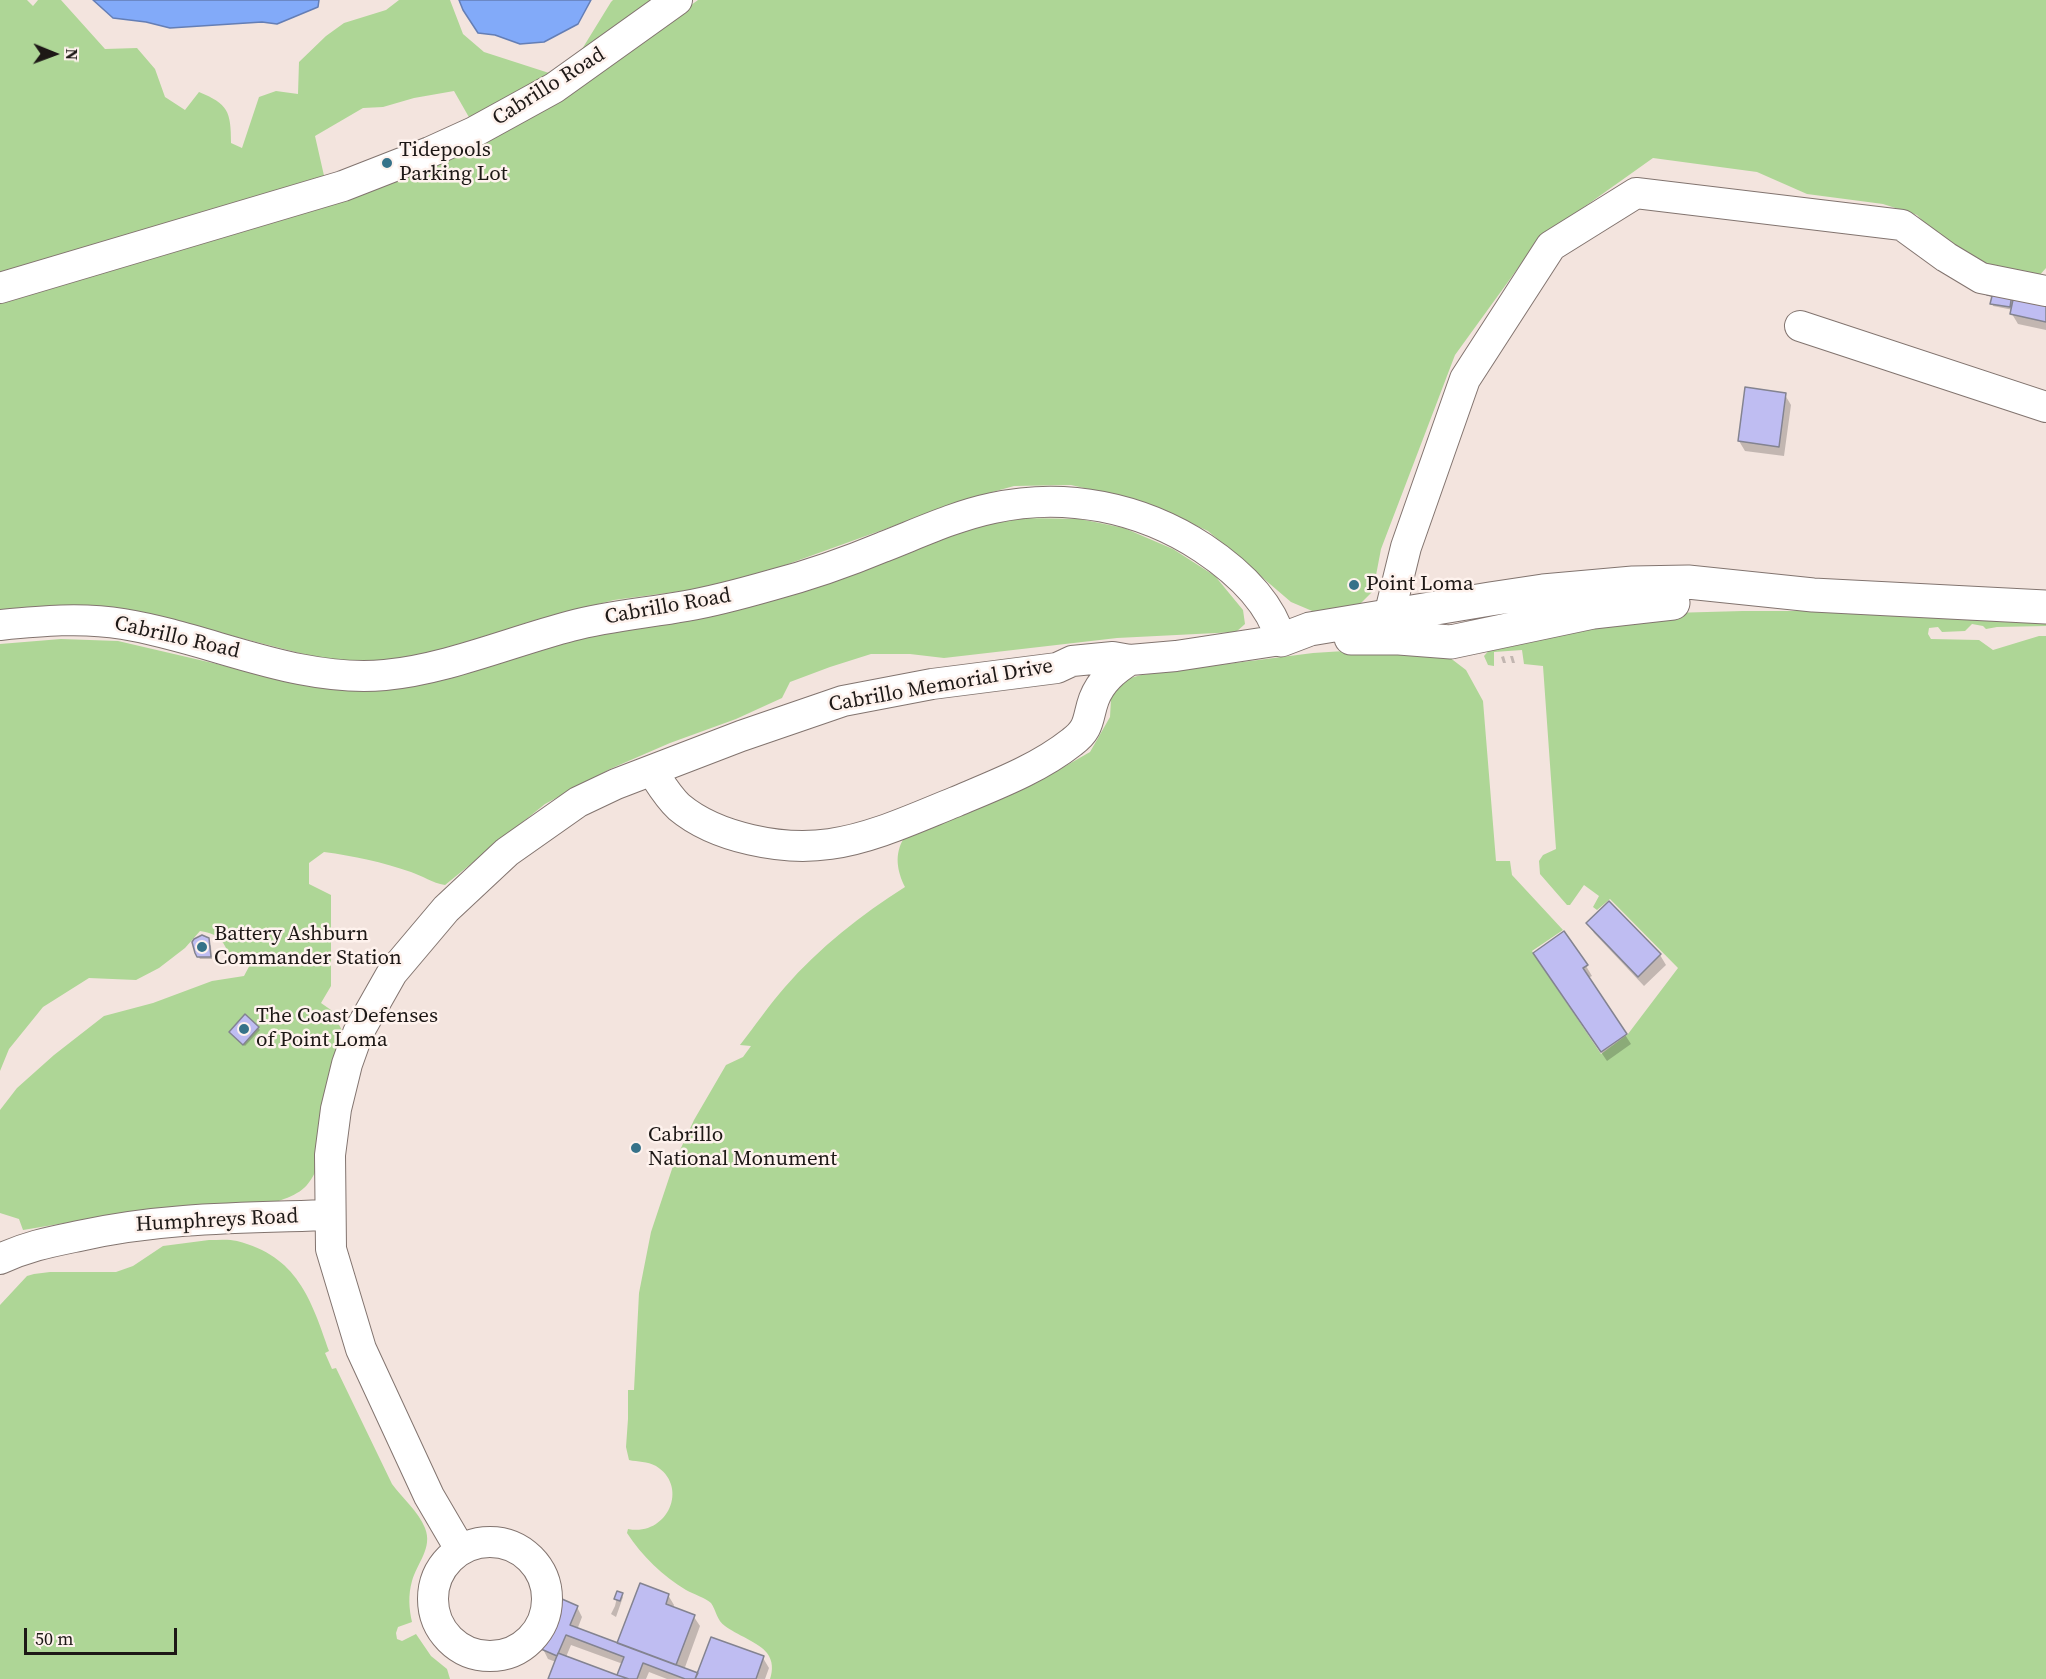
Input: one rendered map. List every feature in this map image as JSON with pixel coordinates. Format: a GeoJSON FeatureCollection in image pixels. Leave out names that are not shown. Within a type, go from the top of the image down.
{"type":"FeatureCollection","features":[{"type":"Feature","properties":{"kind":"main road","name":"Cabrillo Memorial Drive"},"geometry":{"type":"LineString","coordinates":[[1281,639],[1310,628],[1542,591],[1633,583],[1688,582],[1813,595],[2046,607]]}},
{"type":"Feature","properties":{"kind":"main road","name":"Cabrillo Memorial Drive"},"geometry":{"type":"LineString","coordinates":[[1281,639],[1311,641],[1400,638],[1451,642],[1593,612],[1635,606],[1755,601],[1813,595]]}},
{"type":"Feature","properties":{"kind":"street","name":"Cabrillo Road"},"geometry":{"type":"LineString","coordinates":[[0,288],[343,186],[430,152],[474,132],[554,88],[677,0]]}},
{"type":"Feature","properties":{"kind":"street"},"geometry":{"type":"LineString","coordinates":[[1389,616],[1406,547],[1465,379],[1551,246],[1636,193],[1902,225],[1946,257],[1981,278],[2046,291]]}},
{"type":"Feature","properties":{"kind":"street"},"geometry":{"type":"LineString","coordinates":[[1800,326],[2046,407]]}},
{"type":"Feature","properties":{"kind":"street","name":"Cabrillo Road"},"geometry":{"type":"LineString","coordinates":[[0,625],[78,620],[122,624],[302,668],[341,675],[384,675],[439,664],[586,622],[684,607],[735,596],[818,571],[969,514],[1016,504],[1057,501],[1099,506],[1128,513],[1158,524],[1192,541],[1226,564],[1258,596],[1276,622],[1281,639]]}},
{"type":"Feature","properties":{"kind":"street","name":"Cabrillo Memorial Drive"},"geometry":{"type":"LineString","coordinates":[[460,1549],[429,1496],[361,1349],[331,1249],[330,1215],[330,1155],[336,1109],[347,1064],[358,1033],[392,973],[446,909],[507,852],[578,802],[801,714],[843,701],[922,686],[1057,668],[1072,661],[1113,657],[1131,660],[1176,656],[1281,639]]}},
{"type":"Feature","properties":{"kind":"street"},"geometry":{"type":"LineString","coordinates":[[652,771],[678,806],[711,826],[733,835],[780,845],[828,845],[853,840],[981,791],[1059,752],[1085,729],[1095,696],[1104,680],[1131,660]]}},
{"type":"Feature","properties":{"kind":"street"},"geometry":{"type":"LineString","coordinates":[[1057,668],[1075,679],[1088,696],[1092,711]]}},
{"type":"Feature","properties":{"kind":"street","name":"Humphreys Road"},"geometry":{"type":"LineString","coordinates":[[1,1257],[23,1248],[122,1226],[187,1219],[330,1215]]}},
{"type":"Feature","properties":{"kind":"green space"},"geometry":{"type":"Polygon","coordinates":[[[0,0],[27,0],[33,6],[38,0],[61,0],[105,49],[137,48],[155,69],[165,97],[185,110],[199,92],[222,105],[229,116],[231,143],[242,148],[259,97],[276,91],[298,94],[299,62],[326,36],[344,23],[386,10],[399,0],[450,0],[463,34],[484,52],[549,73],[470,119],[454,91],[414,98],[383,107],[363,108],[315,136],[325,180],[0,276],[0,0]]]}},
{"type":"Feature","properties":{"kind":"green space"},"geometry":{"type":"Polygon","coordinates":[[[613,0],[660,0],[579,54],[611,2],[613,0]]]}},
{"type":"Feature","properties":{"kind":"green space"},"geometry":{"type":"Polygon","coordinates":[[[698,0],[2046,0],[2046,268],[2038,277],[2020,279],[1952,252],[1917,215],[1883,204],[1807,194],[1757,172],[1653,158],[1539,239],[1455,355],[1381,549],[1373,591],[1358,606],[1317,613],[1291,602],[1208,531],[1141,501],[1071,485],[1014,486],[971,498],[766,572],[690,590],[614,600],[526,623],[416,657],[383,661],[346,661],[311,656],[178,622],[0,611],[0,298],[193,243],[606,67],[698,0]]]}},
{"type":"Feature","properties":{"kind":"green space"},"geometry":{"type":"Polygon","coordinates":[[[1022,518],[1080,519],[1124,528],[1173,549],[1215,576],[1243,610],[1245,624],[1236,632],[1117,638],[944,658],[910,654],[871,654],[830,667],[790,682],[782,698],[736,719],[670,743],[610,769],[545,804],[445,885],[389,865],[324,852],[309,863],[309,884],[331,895],[331,986],[321,1003],[331,1010],[344,1034],[318,1165],[307,1185],[297,1193],[276,1202],[77,1221],[23,1230],[19,1219],[0,1213],[0,1110],[17,1088],[54,1055],[104,1016],[153,1003],[212,981],[244,976],[252,961],[237,961],[230,955],[222,941],[210,933],[200,931],[185,948],[159,968],[136,980],[89,978],[43,1007],[9,1049],[0,1071],[0,644],[61,639],[118,641],[303,684],[353,691],[423,683],[592,634],[777,599],[839,580],[981,526],[1022,518]]]}},
{"type":"Feature","properties":{"kind":"green space"},"geometry":{"type":"Polygon","coordinates":[[[1849,611],[2046,618],[2046,626],[1986,629],[1983,626],[1972,624],[1965,631],[1942,632],[1938,627],[1929,628],[1928,634],[1931,639],[1979,640],[1993,650],[2046,636],[2046,1679],[770,1679],[771,1662],[764,1649],[722,1624],[711,1603],[669,1578],[639,1550],[627,1533],[628,1529],[642,1529],[654,1525],[663,1518],[672,1497],[671,1486],[666,1475],[653,1464],[629,1460],[626,1447],[628,1390],[634,1390],[639,1293],[651,1232],[674,1163],[694,1120],[726,1065],[743,1057],[751,1046],[740,1045],[779,994],[842,932],[905,887],[898,862],[899,850],[904,838],[954,814],[1034,784],[1090,752],[1110,717],[1111,699],[1117,687],[1127,679],[1141,675],[1313,653],[1360,650],[1449,657],[1466,670],[1483,701],[1496,861],[1510,861],[1512,875],[1563,930],[1532,951],[1601,1054],[1628,1034],[1678,968],[1610,899],[1597,910],[1593,907],[1599,896],[1584,885],[1570,905],[1567,905],[1540,874],[1539,861],[1543,855],[1556,849],[1543,666],[1524,664],[1522,650],[1494,652],[1494,666],[1488,665],[1484,656],[1491,648],[1671,613],[1849,611]]]}},
{"type":"Feature","properties":{"kind":"green space"},"geometry":{"type":"Polygon","coordinates":[[[209,1240],[237,1241],[274,1257],[288,1269],[308,1297],[329,1351],[325,1353],[332,1369],[336,1368],[392,1484],[418,1516],[427,1535],[426,1549],[411,1586],[409,1602],[412,1622],[398,1627],[397,1639],[402,1641],[416,1634],[431,1656],[447,1669],[450,1679],[0,1679],[0,1305],[27,1276],[50,1272],[116,1272],[133,1266],[163,1246],[209,1240]]]}},
{"type":"Feature","properties":{"kind":"water"},"geometry":{"type":"Polygon","coordinates":[[[93,0],[319,0],[318,7],[277,24],[262,22],[170,28],[113,18],[93,0]]]}},
{"type":"Feature","properties":{"kind":"water"},"geometry":{"type":"Polygon","coordinates":[[[459,0],[591,0],[578,24],[544,42],[520,44],[495,35],[478,33],[459,0]]]}},
{"type":"Feature","properties":{"kind":"building"},"geometry":{"type":"Polygon","coordinates":[[[1988,289],[2012,294],[2010,307],[1990,304],[1992,296],[1987,295],[1988,289]]]}},
{"type":"Feature","properties":{"kind":"building"},"geometry":{"type":"Polygon","coordinates":[[[2014,295],[2046,302],[2046,322],[2010,314],[2014,295]]]}},
{"type":"Feature","properties":{"kind":"building"},"geometry":{"type":"Polygon","coordinates":[[[1745,387],[1786,393],[1779,447],[1738,441],[1745,387]]]}},
{"type":"Feature","properties":{"kind":"building"},"geometry":{"type":"Polygon","coordinates":[[[1609,901],[1661,954],[1638,977],[1586,923],[1609,901]]]}},
{"type":"Feature","properties":{"kind":"building"},"geometry":{"type":"Polygon","coordinates":[[[1564,931],[1588,965],[1583,968],[1627,1034],[1601,1052],[1533,953],[1564,931]]]}},
{"type":"Feature","properties":{"kind":"building","name":"Battery Ashburn Commander Station"},"geometry":{"type":"Polygon","coordinates":[[[202,935],[209,938],[211,957],[197,957],[195,953],[192,942],[202,935]]]}},
{"type":"Feature","properties":{"kind":"building","name":"The Coast Defenses of Point Loma"},"geometry":{"type":"Polygon","coordinates":[[[245,1014],[259,1027],[243,1045],[229,1032],[245,1014]]]}},
{"type":"Feature","properties":{"kind":"building"},"geometry":{"type":"Polygon","coordinates":[[[640,1583],[669,1594],[666,1604],[695,1615],[676,1665],[617,1643],[640,1583]]]}},
{"type":"Feature","properties":{"kind":"building"},"geometry":{"type":"Polygon","coordinates":[[[617,1591],[623,1593],[620,1601],[614,1599],[617,1591]]]}},
{"type":"Feature","properties":{"kind":"building"},"geometry":{"type":"Polygon","coordinates":[[[562,1599],[578,1606],[570,1625],[698,1673],[695,1679],[685,1679],[643,1663],[637,1679],[617,1675],[624,1657],[566,1635],[557,1656],[541,1649],[555,1628],[562,1599]]]}},
{"type":"Feature","properties":{"kind":"building"},"geometry":{"type":"Polygon","coordinates":[[[711,1637],[764,1656],[756,1679],[695,1679],[711,1637]]]}},
{"type":"Feature","properties":{"kind":"building"},"geometry":{"type":"Polygon","coordinates":[[[558,1653],[617,1675],[629,1679],[548,1679],[558,1653]]]}},
{"type":"Feature","properties":{"kind":"place","name":"Tidepools Parking Lot"},"geometry":{"type":"Point","coordinates":[387,163]}},
{"type":"Feature","properties":{"kind":"place","name":"Point Loma"},"geometry":{"type":"Point","coordinates":[1354,585]}},
{"type":"Feature","properties":{"kind":"place","name":"Battery Ashburn Commander Station"},"geometry":{"type":"Point","coordinates":[202,947]}},
{"type":"Feature","properties":{"kind":"place","name":"The Coast Defenses of Point Loma"},"geometry":{"type":"Point","coordinates":[244,1029]}},
{"type":"Feature","properties":{"kind":"place","name":"Cabrillo National Monument"},"geometry":{"type":"Point","coordinates":[636,1148]}}]}
